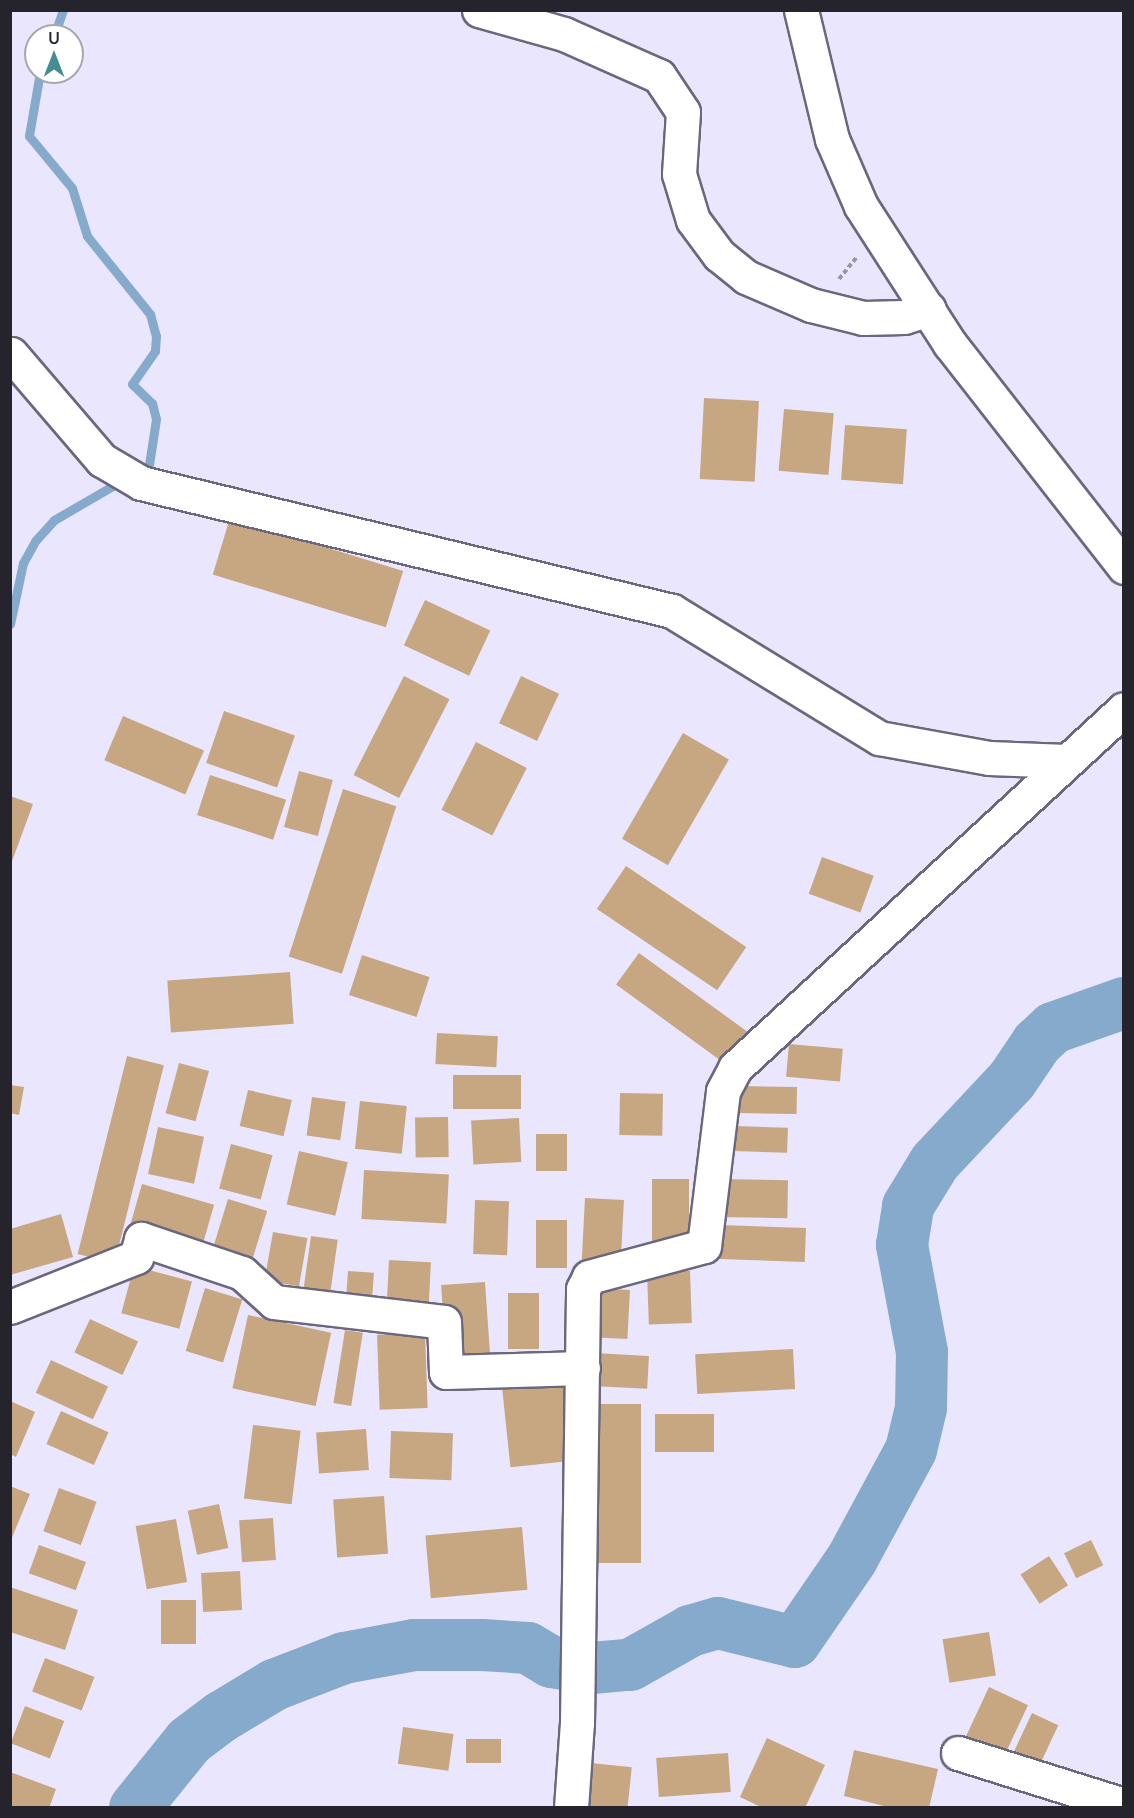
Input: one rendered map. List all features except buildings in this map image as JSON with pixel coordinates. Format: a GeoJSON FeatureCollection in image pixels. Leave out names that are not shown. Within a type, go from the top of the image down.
{"type":"FeatureCollection","features":[{"type":"Feature","properties":{"kind":"street"},"geometry":{"type":"LineString","coordinates":[[479,10],[564,34],[659,76],[683,112],[679,174],[702,234],[746,277],[812,305],[862,318],[904,317],[929,309]]}},
{"type":"Feature","properties":{"kind":"street"},"geometry":{"type":"LineString","coordinates":[[801,10],[832,139],[848,181],[950,344],[1124,567]]}},
{"type":"Feature","properties":{"kind":"street"},"geometry":{"type":"LineString","coordinates":[[10,354],[102,460],[141,483],[672,611],[879,738],[989,758],[1067,761]]}},
{"type":"Feature","properties":{"kind":"street"},"geometry":{"type":"LineString","coordinates":[[570,1808],[577,1723],[577,1592],[583,1289],[589,1277],[700,1250],[709,1239],[723,1091],[735,1068],[1124,708]]}},
{"type":"Feature","properties":{"kind":"street"},"geometry":{"type":"LineString","coordinates":[[10,1306],[136,1257],[141,1239],[242,1273],[274,1302],[444,1322],[446,1372],[583,1368]]}},
{"type":"Feature","properties":{"kind":"street"},"geometry":{"type":"LineString","coordinates":[[958,1753],[1124,1805]]}},
{"type":"Feature","properties":{"kind":"path"},"geometry":{"type":"LineString","coordinates":[[812,305],[882,235]]}},
{"type":"Feature","properties":{"kind":"waterway"},"geometry":{"type":"LineString","coordinates":[[58,24],[63,10]]}},
{"type":"Feature","properties":{"kind":"waterway"},"geometry":{"type":"LineString","coordinates":[[38,84],[29,136],[72,188],[87,236],[150,314],[156,336],[155,351],[132,384],[152,403],[156,419],[147,478]]}},
{"type":"Feature","properties":{"kind":"waterway"},"geometry":{"type":"LineString","coordinates":[[10,624],[23,563],[36,540],[54,520],[121,481]]}},
{"type":"Feature","properties":{"kind":"waterway"},"geometry":{"type":"LineString","coordinates":[[135,1808],[189,1741],[221,1717],[274,1685],[344,1658],[414,1645],[482,1645],[528,1648],[551,1662],[592,1668],[630,1665],[690,1631],[718,1623],[795,1642],[852,1559],[911,1450],[921,1408],[922,1352],[902,1245],[908,1206],[935,1162],[1012,1080],[1037,1043],[1053,1028],[1124,1003]]}}]}
